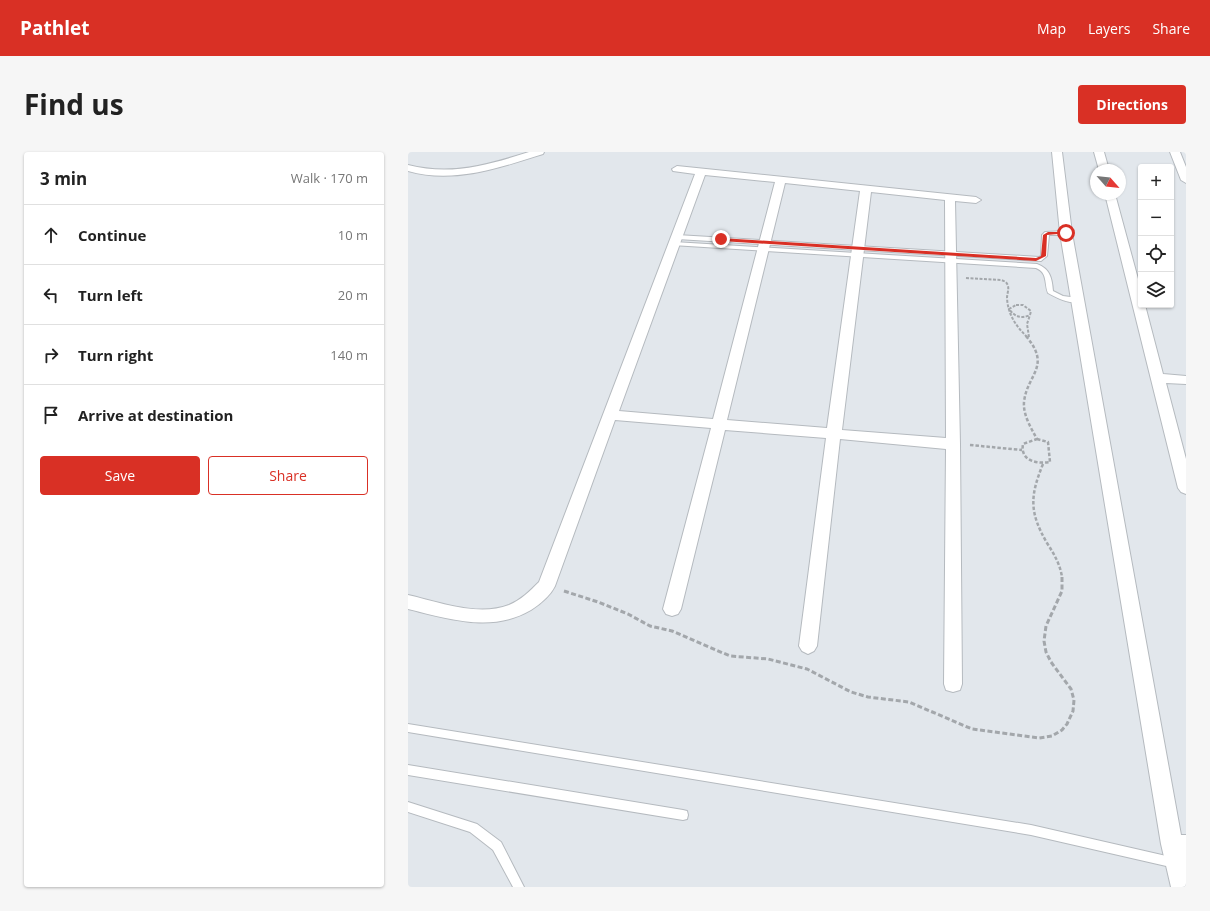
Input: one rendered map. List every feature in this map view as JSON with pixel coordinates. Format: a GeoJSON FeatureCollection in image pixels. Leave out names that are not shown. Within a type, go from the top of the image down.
{"type":"FeatureCollection","features":[{"type":"Feature","properties":{"kind":"street"},"geometry":{"type":"LineString","coordinates":[[408,168],[432,173],[467,171],[504,164],[539,152]]}},
{"type":"Feature","properties":{"kind":"street"},"geometry":{"type":"LineString","coordinates":[[1057,152],[1066,233],[1180,866]]}},
{"type":"Feature","properties":{"kind":"street"},"geometry":{"type":"LineString","coordinates":[[1099,152],[1102,164]]}},
{"type":"Feature","properties":{"kind":"street"},"geometry":{"type":"LineString","coordinates":[[1175,152],[1186,180]]}},
{"type":"Feature","properties":{"kind":"street"},"geometry":{"type":"LineString","coordinates":[[677,169],[976,200]]}},
{"type":"Feature","properties":{"kind":"street"},"geometry":{"type":"LineString","coordinates":[[408,602],[472,616],[503,615],[528,604],[538,596],[546,586],[701,171]]}},
{"type":"Feature","properties":{"kind":"street"},"geometry":{"type":"LineString","coordinates":[[672,609],[781,179]]}},
{"type":"Feature","properties":{"kind":"street"},"geometry":{"type":"LineString","coordinates":[[808,646],[866,188]]}},
{"type":"Feature","properties":{"kind":"street"},"geometry":{"type":"LineString","coordinates":[[950,198],[954,444],[953,684]]}},
{"type":"Feature","properties":{"kind":"street"},"geometry":{"type":"LineString","coordinates":[[1112,200],[1186,488]]}},
{"type":"Feature","properties":{"kind":"street"},"geometry":{"type":"LineString","coordinates":[[1157,378],[1186,380]]}},
{"type":"Feature","properties":{"kind":"street"},"geometry":{"type":"LineString","coordinates":[[611,414],[719,424],[834,432],[954,444]]}},
{"type":"Feature","properties":{"kind":"lane"},"geometry":{"type":"LineString","coordinates":[[676,240],[952,257],[1041,259],[1044,256],[1045,235],[1048,233],[1066,233]]}},
{"type":"Feature","properties":{"kind":"lane"},"geometry":{"type":"LineString","coordinates":[[952,257],[1044,268],[1048,272],[1050,292],[1062,298],[1078,300]]}},
{"type":"Feature","properties":{"kind":"lane"},"geometry":{"type":"LineString","coordinates":[[408,728],[1031,830],[1180,866]]}},
{"type":"Feature","properties":{"kind":"lane"},"geometry":{"type":"LineString","coordinates":[[408,770],[683,815]]}},
{"type":"Feature","properties":{"kind":"lane"},"geometry":{"type":"LineString","coordinates":[[408,808],[473,828],[497,846],[518,887]]}},
{"type":"Feature","properties":{"kind":"path"},"geometry":{"type":"LineString","coordinates":[[952,277],[997,280],[1004,282],[1008,286],[1006,294],[1009,311],[1015,324],[1029,338]]}},
{"type":"Feature","properties":{"kind":"path"},"geometry":{"type":"LineString","coordinates":[[1009,311],[1010,307],[1023,305],[1031,311],[1027,324],[1029,338],[1036,355],[1037,369],[1035,377],[1026,392],[1024,404],[1027,420],[1037,439]]}},
{"type":"Feature","properties":{"kind":"path"},"geometry":{"type":"LineString","coordinates":[[1009,311],[1019,318],[1030,315]]}},
{"type":"Feature","properties":{"kind":"path"},"geometry":{"type":"LineString","coordinates":[[1037,439],[1048,442],[1050,462],[1043,464],[1028,459],[1024,456],[1022,450],[1023,444],[1037,439]]}},
{"type":"Feature","properties":{"kind":"path"},"geometry":{"type":"LineString","coordinates":[[954,444],[1022,450]]}},
{"type":"Feature","properties":{"kind":"path"},"geometry":{"type":"LineString","coordinates":[[546,586],[598,602],[628,614],[650,626],[677,633],[730,656],[768,659],[807,669],[851,692],[868,697],[909,702],[972,729],[1047,738],[1055,736],[1065,728],[1073,712],[1074,703],[1071,688],[1050,659],[1044,642],[1049,619],[1063,583],[1056,559],[1038,528],[1033,511],[1034,487],[1043,464]]}},
{"type":"Feature","properties":{"kind":"route"},"geometry":{"type":"LineString","coordinates":[[721,239],[1036,260],[1041,259],[1044,256],[1045,235],[1048,233],[1066,233]]}}]}
